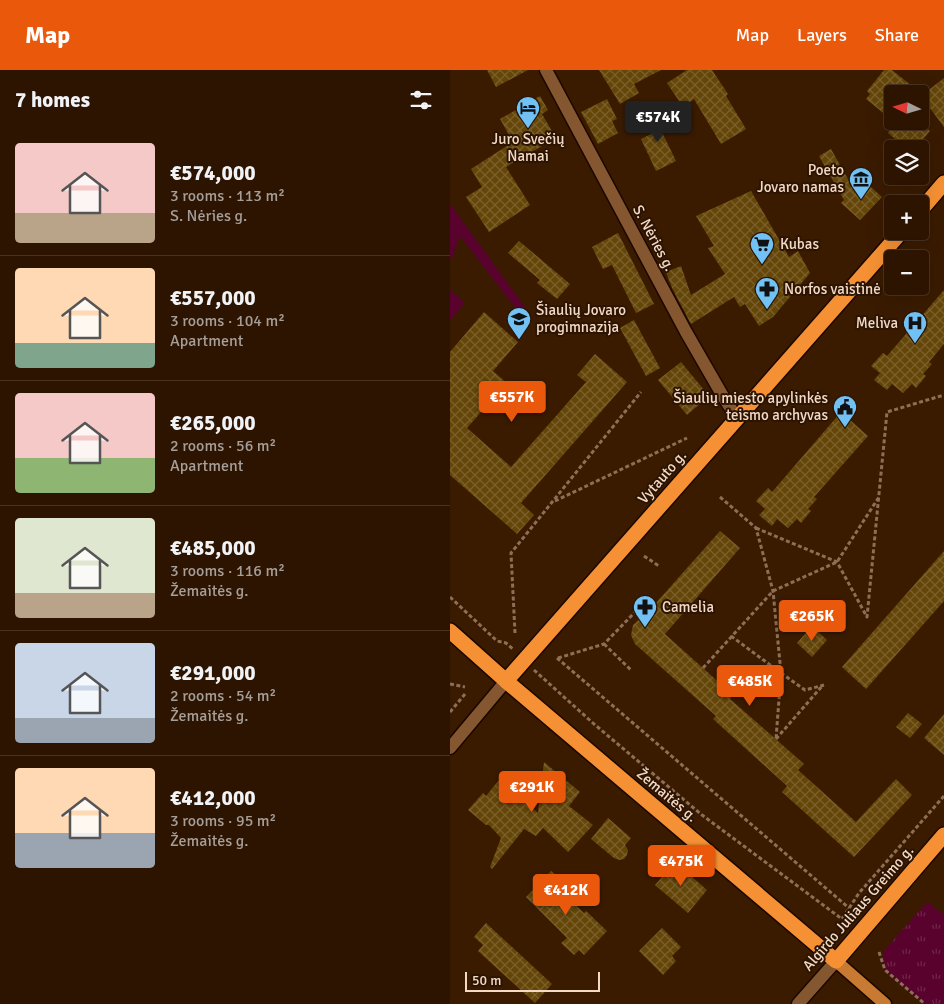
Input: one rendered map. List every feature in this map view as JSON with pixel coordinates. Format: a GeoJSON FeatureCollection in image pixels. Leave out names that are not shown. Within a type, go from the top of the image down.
{"type":"FeatureCollection","features":[{"type":"Feature","properties":{"kind":"highway"},"geometry":{"type":"LineString","coordinates":[[929,200],[944,183]]}},
{"type":"Feature","properties":{"kind":"highway","name":"Vytauto g."},"geometry":{"type":"LineString","coordinates":[[506,681],[894,240]]}},
{"type":"Feature","properties":{"kind":"highway","name":"Žemaitės g."},"geometry":{"type":"LineString","coordinates":[[450,631],[506,681],[836,961]]}},
{"type":"Feature","properties":{"kind":"highway","name":"Algirdo Juliaus Greimo g."},"geometry":{"type":"LineString","coordinates":[[836,961],[944,835]]}},
{"type":"Feature","properties":{"kind":"main road","name":"Žemaitės g."},"geometry":{"type":"LineString","coordinates":[[836,961],[885,1004]]}},
{"type":"Feature","properties":{"kind":"street","name":"S. Nėries g."},"geometry":{"type":"LineString","coordinates":[[546,70],[686,332],[737,418]]}},
{"type":"Feature","properties":{"kind":"street","name":"Vytauto g."},"geometry":{"type":"LineString","coordinates":[[450,748],[506,681]]}},
{"type":"Feature","properties":{"kind":"street","name":"Algirdo Juliaus Greimo g."},"geometry":{"type":"LineString","coordinates":[[798,1004],[836,961]]}},
{"type":"Feature","properties":{"kind":"path"},"geometry":{"type":"LineString","coordinates":[[515,633],[511,553],[641,392]]}},
{"type":"Feature","properties":{"kind":"path"},"geometry":{"type":"LineString","coordinates":[[720,497],[756,528],[837,562],[867,617],[887,412],[944,395]]}},
{"type":"Feature","properties":{"kind":"path"},"geometry":{"type":"LineString","coordinates":[[552,502],[687,438]]}},
{"type":"Feature","properties":{"kind":"path"},"geometry":{"type":"LineString","coordinates":[[703,668],[773,591],[837,562],[879,497]]}},
{"type":"Feature","properties":{"kind":"path"},"geometry":{"type":"LineString","coordinates":[[731,636],[781,672],[805,690],[824,685],[776,739],[781,672],[773,591],[756,528]]}},
{"type":"Feature","properties":{"kind":"path"},"geometry":{"type":"LineString","coordinates":[[644,556],[659,566]]}},
{"type":"Feature","properties":{"kind":"path"},"geometry":{"type":"LineString","coordinates":[[450,597],[497,641],[506,643]]}},
{"type":"Feature","properties":{"kind":"path"},"geometry":{"type":"LineString","coordinates":[[638,609],[604,644],[557,658],[849,908]]}},
{"type":"Feature","properties":{"kind":"path"},"geometry":{"type":"LineString","coordinates":[[604,644],[631,670]]}},
{"type":"Feature","properties":{"kind":"path"},"geometry":{"type":"LineString","coordinates":[[546,681],[702,815],[842,919],[859,894],[944,796]]}},
{"type":"Feature","properties":{"kind":"path"},"geometry":{"type":"LineString","coordinates":[[450,684],[465,687]]}},
{"type":"Feature","properties":{"kind":"path"},"geometry":{"type":"LineString","coordinates":[[450,712],[465,694]]}},
{"type":"Feature","properties":{"kind":"path"},"geometry":{"type":"LineString","coordinates":[[879,952],[885,970],[925,1004]]}},
{"type":"Feature","properties":{"kind":"green space"},"geometry":{"type":"Polygon","coordinates":[[[450,204],[533,318],[527,323],[460,236],[450,260],[450,204]]]}},
{"type":"Feature","properties":{"kind":"green space"},"geometry":{"type":"Polygon","coordinates":[[[450,290],[465,303],[450,320],[450,290]]]}},
{"type":"Feature","properties":{"kind":"green space"},"geometry":{"type":"Polygon","coordinates":[[[929,903],[944,915],[944,1004],[925,1004],[885,970],[883,952],[925,904],[929,903]]]}},
{"type":"Feature","properties":{"kind":"building"},"geometry":{"type":"Polygon","coordinates":[[[487,70],[528,70],[496,87],[487,70]]]}},
{"type":"Feature","properties":{"kind":"building"},"geometry":{"type":"Polygon","coordinates":[[[599,70],[661,70],[634,84],[639,93],[620,104],[599,70]]]}},
{"type":"Feature","properties":{"kind":"building"},"geometry":{"type":"Polygon","coordinates":[[[687,70],[712,70],[728,94],[726,96],[746,129],[721,144],[694,99],[683,107],[667,83],[687,70]]]}},
{"type":"Feature","properties":{"kind":"building"},"geometry":{"type":"Polygon","coordinates":[[[884,70],[892,70],[911,85],[884,85],[884,114],[866,99],[870,94],[867,91],[884,70]]]}},
{"type":"Feature","properties":{"kind":"building"},"geometry":{"type":"Polygon","coordinates":[[[944,78],[944,127],[929,107],[929,90],[944,78]]]}},
{"type":"Feature","properties":{"kind":"building"},"geometry":{"type":"Polygon","coordinates":[[[540,96],[548,110],[542,114],[556,138],[506,167],[530,205],[489,232],[466,197],[482,187],[471,169],[513,142],[500,119],[540,96]]]}},
{"type":"Feature","properties":{"kind":"building"},"geometry":{"type":"Polygon","coordinates":[[[607,99],[617,119],[612,121],[618,133],[598,144],[581,112],[607,99]]]}},
{"type":"Feature","properties":{"kind":"building"},"geometry":{"type":"Polygon","coordinates":[[[663,113],[670,126],[661,130],[676,161],[656,171],[641,139],[651,134],[645,122],[663,113]]]}},
{"type":"Feature","properties":{"kind":"building"},"geometry":{"type":"Polygon","coordinates":[[[890,130],[930,131],[922,140],[896,140],[888,133],[890,130]]]}},
{"type":"Feature","properties":{"kind":"building"},"geometry":{"type":"Polygon","coordinates":[[[831,149],[854,190],[863,180],[882,197],[860,220],[841,203],[844,200],[819,156],[831,149]]]}},
{"type":"Feature","properties":{"kind":"building","name":"Kubas"},"geometry":{"type":"Polygon","coordinates":[[[751,191],[789,257],[798,251],[810,273],[773,317],[759,326],[745,304],[740,307],[734,297],[691,324],[672,288],[666,272],[681,266],[691,295],[725,274],[708,248],[714,246],[696,216],[751,191]]]}},
{"type":"Feature","properties":{"kind":"building"},"geometry":{"type":"Polygon","coordinates":[[[618,233],[654,304],[636,313],[612,265],[603,269],[592,247],[618,233]]]}},
{"type":"Feature","properties":{"kind":"building"},"geometry":{"type":"Polygon","coordinates":[[[519,241],[570,284],[557,299],[537,283],[540,280],[508,253],[519,241]]]}},
{"type":"Feature","properties":{"kind":"building"},"geometry":{"type":"Polygon","coordinates":[[[944,290],[944,344],[929,362],[932,364],[923,374],[926,376],[916,388],[912,384],[903,393],[892,384],[887,390],[874,380],[880,373],[871,366],[883,353],[887,356],[944,290]]]}},
{"type":"Feature","properties":{"kind":"building"},"geometry":{"type":"Polygon","coordinates":[[[484,312],[518,342],[493,371],[507,383],[467,428],[511,467],[586,382],[577,375],[595,354],[627,382],[521,503],[534,515],[517,534],[450,475],[450,352],[484,312]]]}},
{"type":"Feature","properties":{"kind":"building"},"geometry":{"type":"Polygon","coordinates":[[[634,320],[660,368],[646,376],[620,328],[634,320]]]}},
{"type":"Feature","properties":{"kind":"building"},"geometry":{"type":"Polygon","coordinates":[[[681,362],[709,396],[687,415],[658,380],[681,362]]]}},
{"type":"Feature","properties":{"kind":"building"},"geometry":{"type":"Polygon","coordinates":[[[841,412],[868,436],[814,497],[817,499],[808,509],[811,511],[801,523],[797,519],[788,528],[777,519],[772,526],[759,515],[765,509],[756,501],[768,488],[772,492],[841,412]]]}},
{"type":"Feature","properties":{"kind":"building"},"geometry":{"type":"Polygon","coordinates":[[[720,531],[740,548],[665,634],[733,695],[730,699],[804,764],[798,770],[856,822],[896,779],[912,795],[854,857],[782,792],[787,786],[713,719],[716,716],[635,644],[631,635],[633,625],[655,604],[720,531]]]}},
{"type":"Feature","properties":{"kind":"building"},"geometry":{"type":"Polygon","coordinates":[[[944,551],[944,601],[866,689],[842,667],[944,551]]]}},
{"type":"Feature","properties":{"kind":"building"},"geometry":{"type":"Polygon","coordinates":[[[812,626],[827,640],[812,657],[797,643],[812,626]]]}},
{"type":"Feature","properties":{"kind":"building"},"geometry":{"type":"Polygon","coordinates":[[[908,713],[922,724],[910,738],[896,727],[908,713]]]}},
{"type":"Feature","properties":{"kind":"building"},"geometry":{"type":"Polygon","coordinates":[[[944,714],[944,755],[924,738],[944,714]]]}},
{"type":"Feature","properties":{"kind":"building"},"geometry":{"type":"Polygon","coordinates":[[[544,762],[580,792],[569,806],[593,825],[568,852],[543,828],[536,836],[524,829],[492,869],[490,867],[501,838],[489,825],[486,825],[468,810],[483,793],[486,796],[500,779],[538,813],[544,762]]]}},
{"type":"Feature","properties":{"kind":"building"},"geometry":{"type":"Polygon","coordinates":[[[608,818],[631,838],[625,845],[628,850],[624,859],[614,858],[591,839],[608,818]]]}},
{"type":"Feature","properties":{"kind":"building"},"geometry":{"type":"Polygon","coordinates":[[[675,862],[707,890],[688,913],[655,885],[675,862]]]}},
{"type":"Feature","properties":{"kind":"building"},"geometry":{"type":"Polygon","coordinates":[[[551,871],[562,881],[556,887],[607,931],[584,955],[579,950],[574,955],[561,943],[567,938],[526,897],[551,871]]]}},
{"type":"Feature","properties":{"kind":"building"},"geometry":{"type":"Polygon","coordinates":[[[486,923],[552,984],[535,1003],[478,951],[483,945],[474,937],[486,923]]]}},
{"type":"Feature","properties":{"kind":"building"},"geometry":{"type":"Polygon","coordinates":[[[662,928],[681,947],[672,956],[676,961],[663,975],[639,951],[662,928]]]}},
{"type":"Feature","properties":{"kind":"place","name":"Juro Svečių Namai"},"geometry":{"type":"Point","coordinates":[528,129]}},
{"type":"Feature","properties":{"kind":"place","name":"Poeto Jovaro namas"},"geometry":{"type":"Point","coordinates":[861,200]}},
{"type":"Feature","properties":{"kind":"place","name":"Kubas"},"geometry":{"type":"Point","coordinates":[762,265]}},
{"type":"Feature","properties":{"kind":"place","name":"Norfos vaistinė"},"geometry":{"type":"Point","coordinates":[767,310]}},
{"type":"Feature","properties":{"kind":"place","name":"Šiaulių Jovaro progimnazija"},"geometry":{"type":"Point","coordinates":[519,340]}},
{"type":"Feature","properties":{"kind":"place","name":"Meliva"},"geometry":{"type":"Point","coordinates":[915,344]}},
{"type":"Feature","properties":{"kind":"place","name":"Šiaulių miesto apylinkės teismo archyvas"},"geometry":{"type":"Point","coordinates":[845,428]}},
{"type":"Feature","properties":{"kind":"place","name":"Camelia"},"geometry":{"type":"Point","coordinates":[645,628]}}]}
